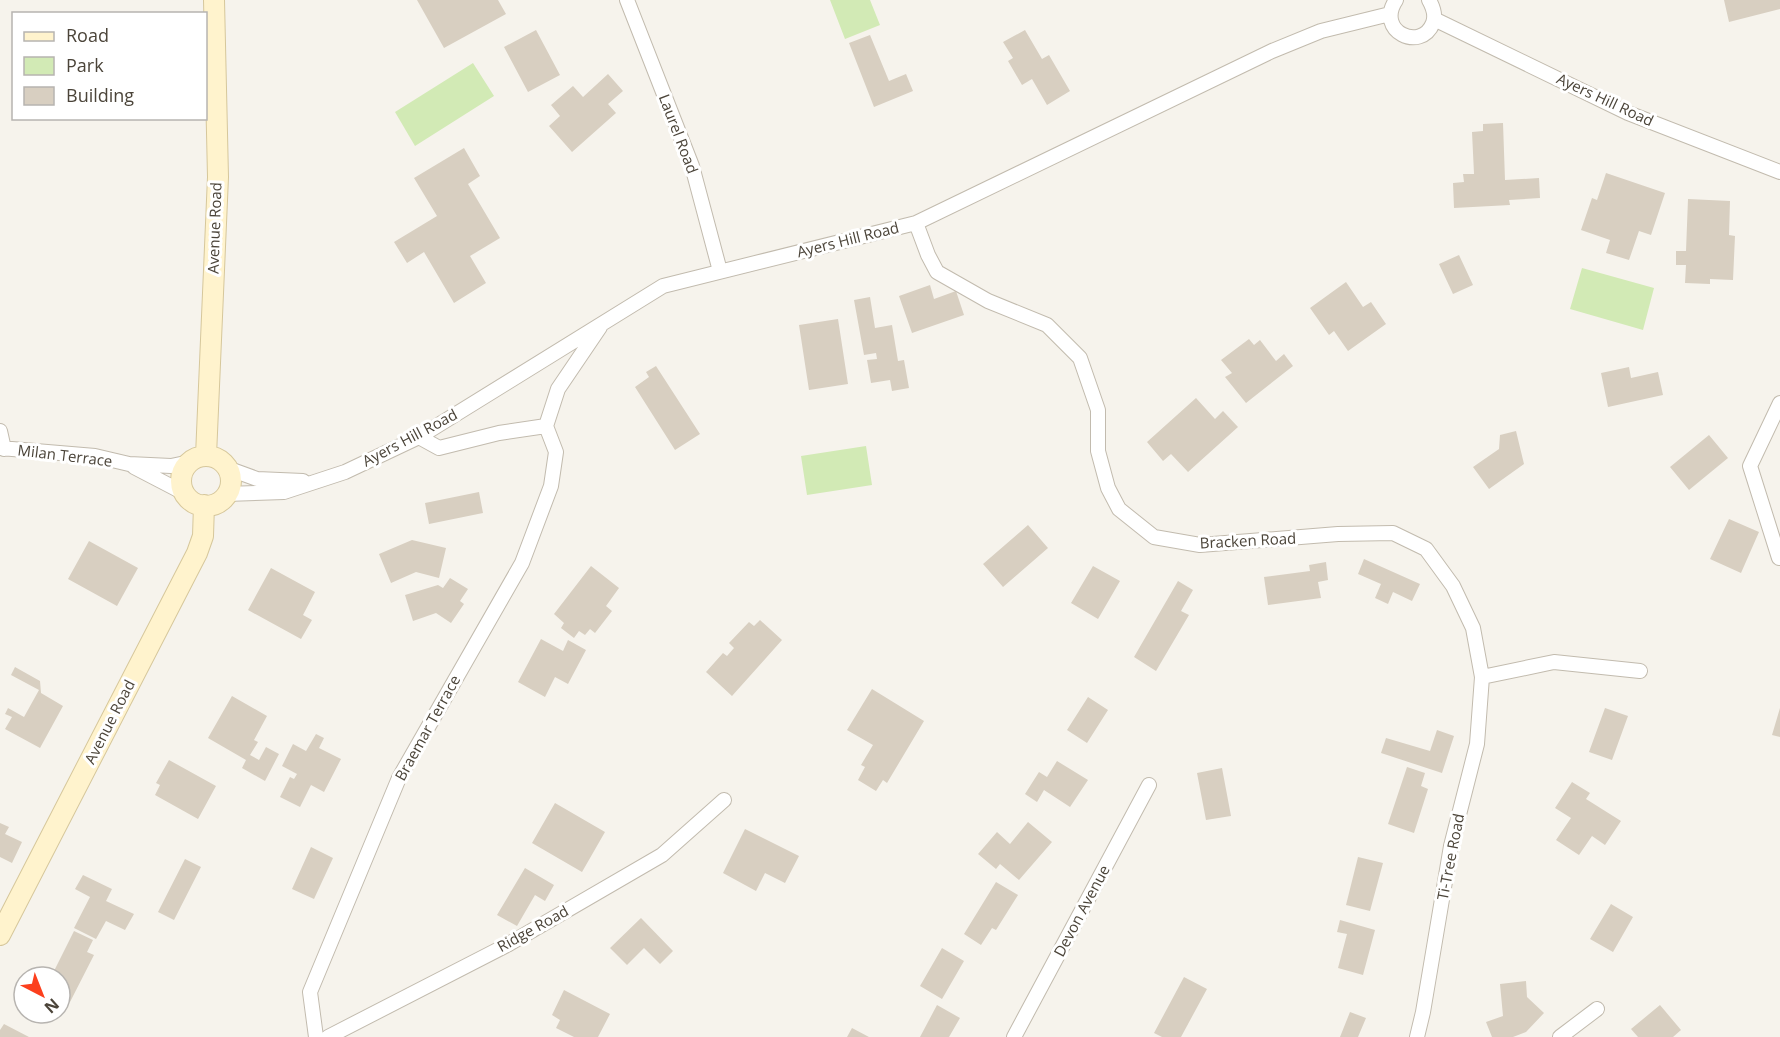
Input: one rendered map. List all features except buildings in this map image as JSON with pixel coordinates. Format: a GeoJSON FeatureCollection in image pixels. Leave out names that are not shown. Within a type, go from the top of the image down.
{"type":"FeatureCollection","features":[{"type":"Feature","properties":{"kind":"street","name":"Avenue Road"},"geometry":{"type":"LineString","coordinates":[[198,459],[218,177],[214,0]]}},
{"type":"Feature","properties":{"kind":"street","name":"Laurel Road"},"geometry":{"type":"LineString","coordinates":[[627,0],[692,166],[720,271]]}},
{"type":"Feature","properties":{"kind":"street"},"geometry":{"type":"LineString","coordinates":[[1396,0],[1390,14],[1394,28],[1406,37],[1421,36],[1432,26],[1434,19],[1429,0]]}},
{"type":"Feature","properties":{"kind":"street","name":"Ayers Hill Road"},"geometry":{"type":"LineString","coordinates":[[226,494],[284,492],[345,472],[419,437],[663,286],[916,223],[1272,51],[1321,32],[1390,14]]}},
{"type":"Feature","properties":{"kind":"street","name":"Ayers Hill Road"},"geometry":{"type":"LineString","coordinates":[[1434,19],[1628,112],[1780,172]]}},
{"type":"Feature","properties":{"kind":"street","name":"Bracken Road"},"geometry":{"type":"LineString","coordinates":[[916,223],[937,272],[988,301],[1047,325],[1080,358],[1098,410],[1098,451],[1108,488],[1119,510],[1154,537],[1200,546],[1338,534],[1393,533],[1426,549],[1453,586],[1473,628],[1482,677]]}},
{"type":"Feature","properties":{"kind":"street"},"geometry":{"type":"LineString","coordinates":[[419,437],[439,448],[499,433],[546,426],[558,389],[603,323]]}},
{"type":"Feature","properties":{"kind":"street"},"geometry":{"type":"LineString","coordinates":[[1779,558],[1750,466],[1780,403]]}},
{"type":"Feature","properties":{"kind":"street","name":"Braemar Terrace"},"geometry":{"type":"LineString","coordinates":[[316,1037],[310,992],[399,778],[522,563],[551,486],[556,452],[546,426]]}},
{"type":"Feature","properties":{"kind":"street"},"geometry":{"type":"LineString","coordinates":[[0,430],[2,448]]}},
{"type":"Feature","properties":{"kind":"street","name":"Milan Terrace"},"geometry":{"type":"LineString","coordinates":[[2,448],[95,456],[129,464],[171,466],[198,459]]}},
{"type":"Feature","properties":{"kind":"street"},"geometry":{"type":"LineString","coordinates":[[214,457],[228,468],[230,486],[221,501],[204,505],[196,504],[184,493],[182,476],[184,468],[198,459],[214,457]]}},
{"type":"Feature","properties":{"kind":"street","name":"Milan Terrace"},"geometry":{"type":"LineString","coordinates":[[129,464],[184,493]]}},
{"type":"Feature","properties":{"kind":"street","name":"Ayers Hill Road"},"geometry":{"type":"LineString","coordinates":[[228,468],[257,479],[317,482]]}},
{"type":"Feature","properties":{"kind":"street","name":"Avenue Road"},"geometry":{"type":"LineString","coordinates":[[0,935],[197,553],[203,536],[204,505]]}},
{"type":"Feature","properties":{"kind":"street"},"geometry":{"type":"LineString","coordinates":[[1482,677],[1554,662],[1640,670]]}},
{"type":"Feature","properties":{"kind":"street","name":"Ti-Tree Road"},"geometry":{"type":"LineString","coordinates":[[1417,1037],[1451,846],[1477,744],[1482,677]]}},
{"type":"Feature","properties":{"kind":"street","name":"Devon Avenue"},"geometry":{"type":"LineString","coordinates":[[1014,1037],[1149,786]]}},
{"type":"Feature","properties":{"kind":"street","name":"Ridge Road"},"geometry":{"type":"LineString","coordinates":[[328,1037],[507,945],[662,855],[724,800]]}},
{"type":"Feature","properties":{"kind":"street"},"geometry":{"type":"LineString","coordinates":[[1560,1037],[1597,1009]]}},
{"type":"Feature","properties":{"kind":"green space"},"geometry":{"type":"Polygon","coordinates":[[[830,0],[870,0],[880,25],[845,39],[830,0]]]}},
{"type":"Feature","properties":{"kind":"green space"},"geometry":{"type":"Polygon","coordinates":[[[473,63],[494,96],[415,146],[395,112],[473,63]]]}},
{"type":"Feature","properties":{"kind":"green space"},"geometry":{"type":"Polygon","coordinates":[[[1582,268],[1654,288],[1643,330],[1570,309],[1582,268]]]}},
{"type":"Feature","properties":{"kind":"green space"},"geometry":{"type":"Polygon","coordinates":[[[866,446],[872,485],[807,495],[801,456],[866,446]]]}}]}
